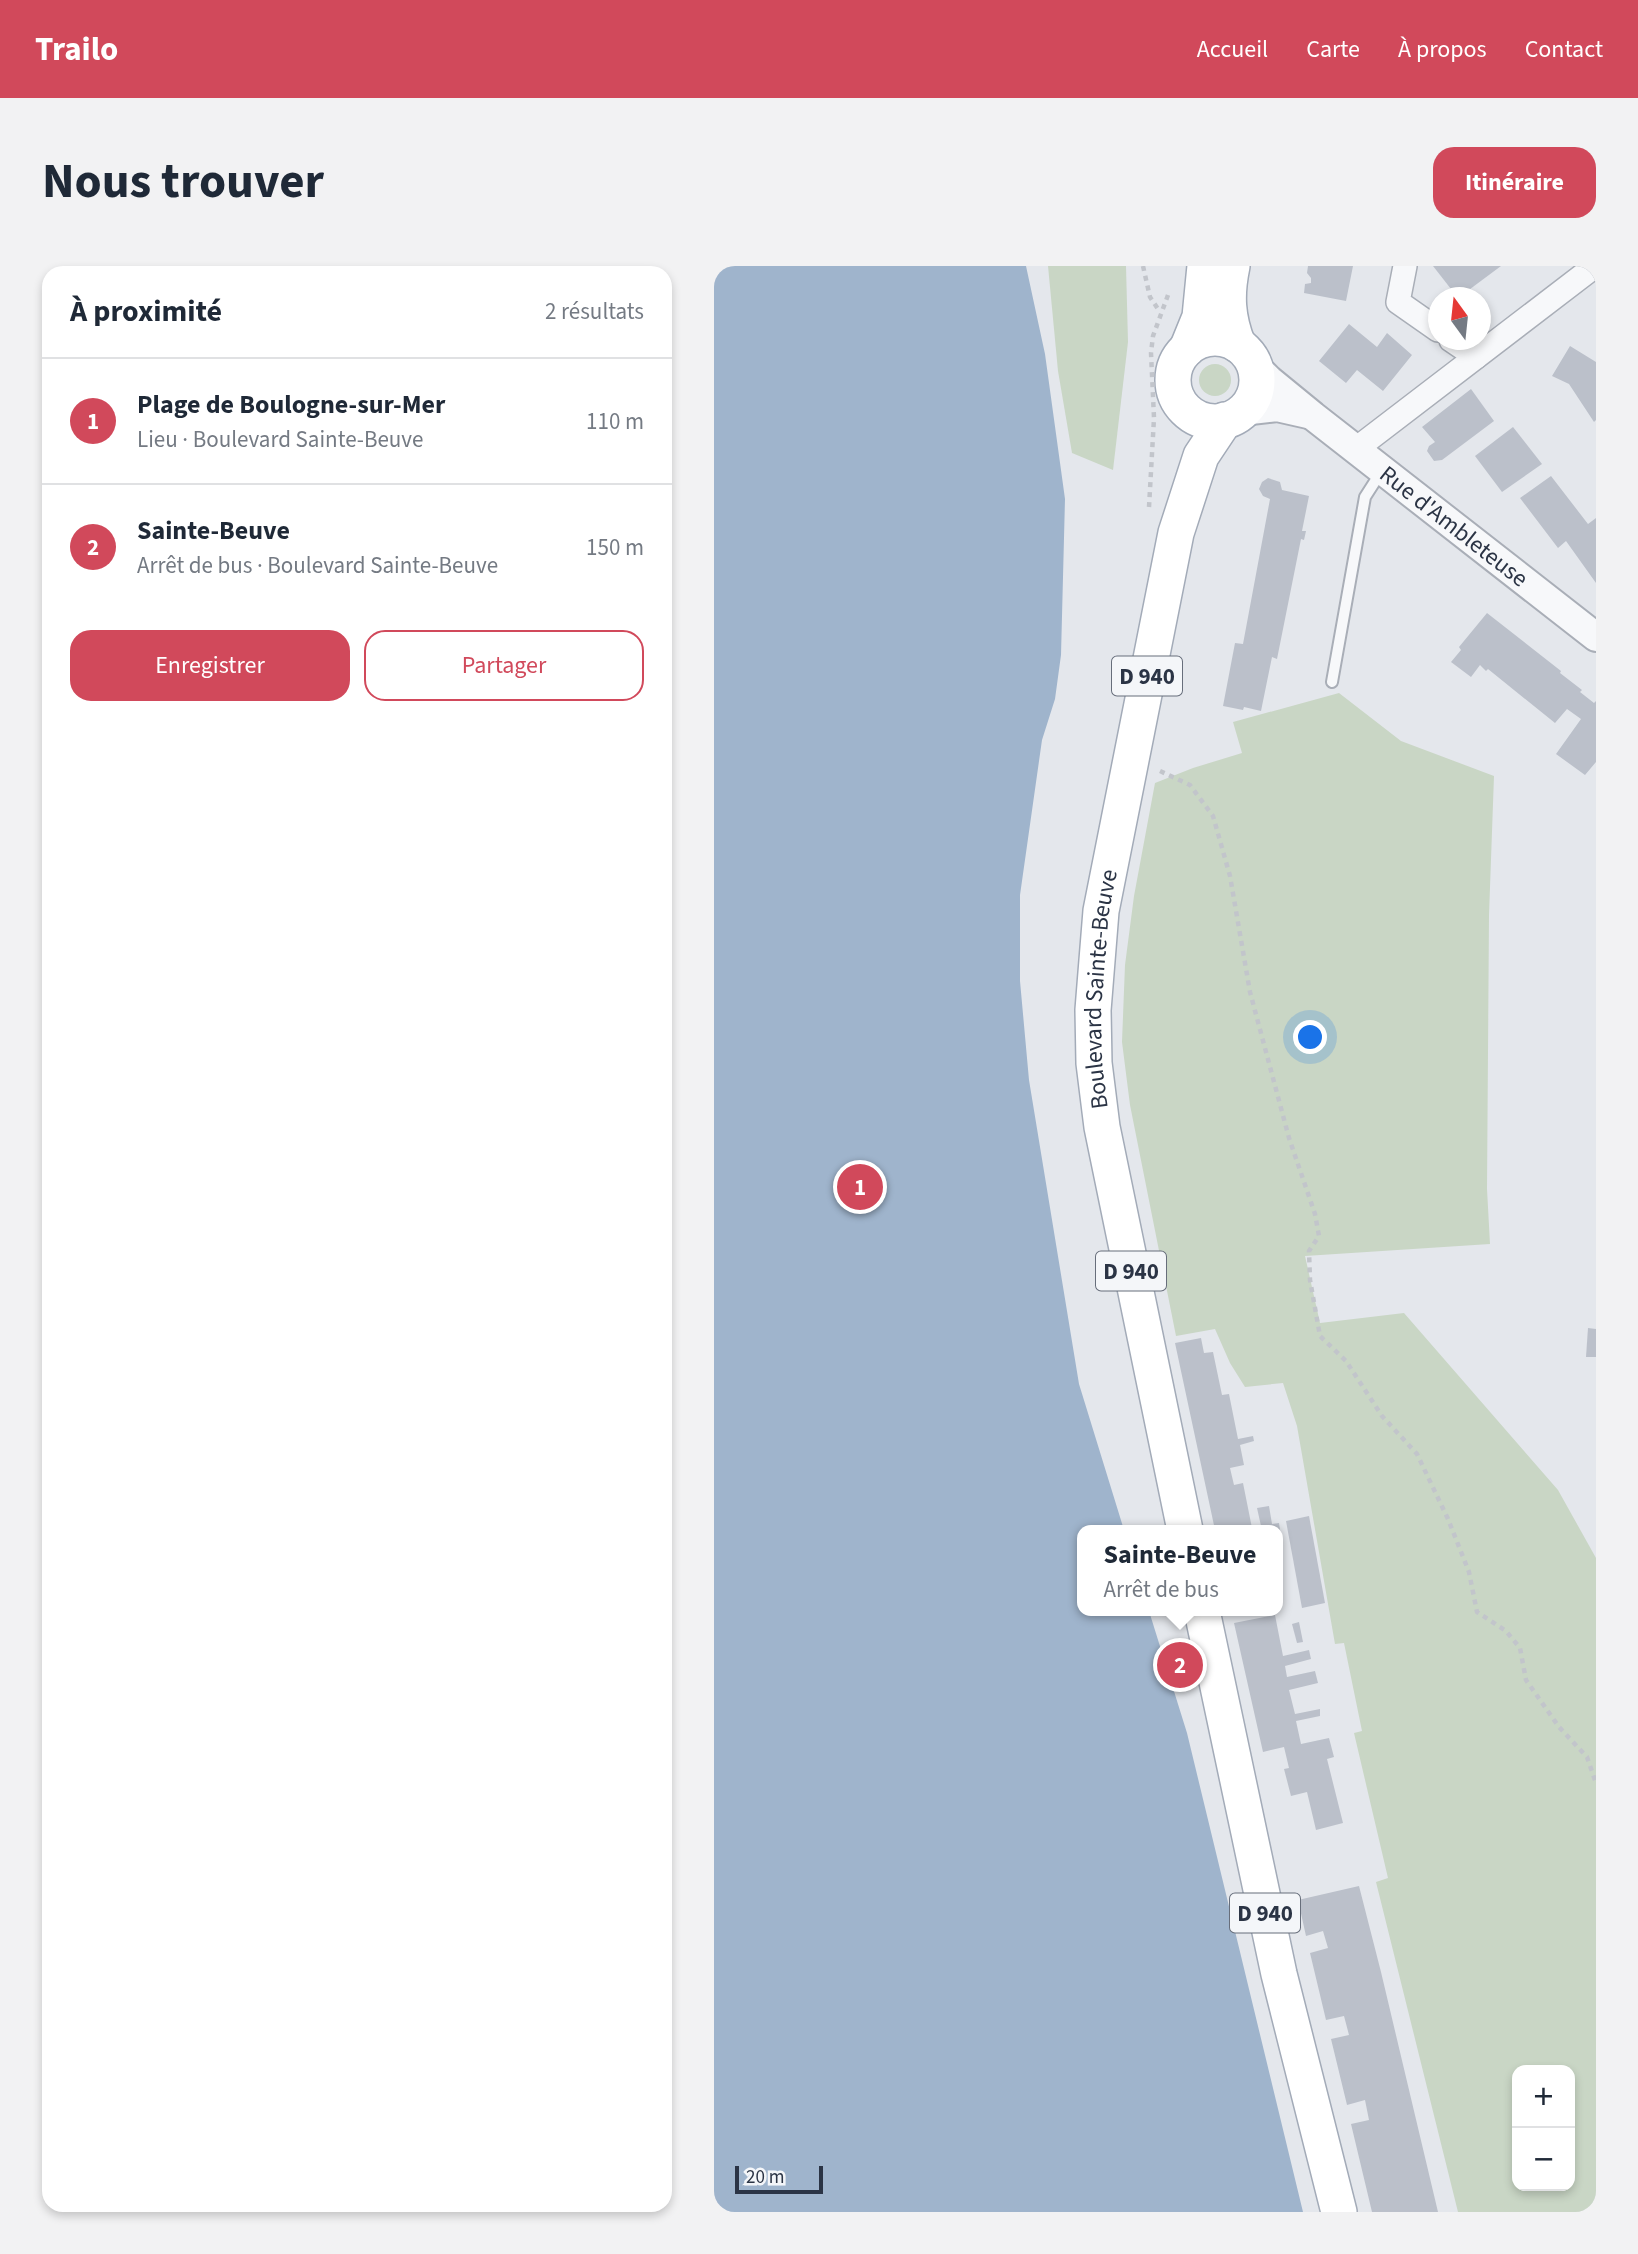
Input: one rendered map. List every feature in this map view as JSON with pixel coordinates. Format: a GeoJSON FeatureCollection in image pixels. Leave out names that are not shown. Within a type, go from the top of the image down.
{"type":"FeatureCollection","features":[{"type":"Feature","properties":{"kind":"main road"},"geometry":{"type":"LineString","coordinates":[[1205,266],[1200,317],[1187,348],[1178,360],[1173,384],[1183,407],[1195,417],[1210,421],[1234,416],[1255,393],[1257,376],[1230,325],[1227,307],[1232,266]]}},
{"type":"Feature","properties":{"kind":"main road"},"geometry":{"type":"LineString","coordinates":[[1187,348],[1209,338],[1224,339],[1246,355]]}},
{"type":"Feature","properties":{"kind":"main road","name":"Boulevard Sainte-Beuve"},"geometry":{"type":"LineString","coordinates":[[1178,399],[1182,440],[1175,533],[1097,936],[1093,1010],[1098,1104],[1184,1525]]}},
{"type":"Feature","properties":{"kind":"main road","name":"Boulevard Sainte-Beuve"},"geometry":{"type":"LineString","coordinates":[[1175,533],[1201,456],[1234,416]]}},
{"type":"Feature","properties":{"kind":"main road","name":"D 940"},"geometry":{"type":"LineString","coordinates":[[1203,1616],[1276,1962],[1339,2212]]}},
{"type":"Feature","properties":{"kind":"street"},"geometry":{"type":"LineString","coordinates":[[1405,266],[1398,302],[1428,323]]}},
{"type":"Feature","properties":{"kind":"street"},"geometry":{"type":"LineString","coordinates":[[1356,449],[1595,266]]}},
{"type":"Feature","properties":{"kind":"street"},"geometry":{"type":"LineString","coordinates":[[1466,350],[1476,357]]}},
{"type":"Feature","properties":{"kind":"street","name":"Rue d'Ambleteuse"},"geometry":{"type":"LineString","coordinates":[[1246,355],[1269,380],[1313,416],[1596,637]]}},
{"type":"Feature","properties":{"kind":"street","name":"Rue d'Ambleteuse"},"geometry":{"type":"LineString","coordinates":[[1234,416],[1277,407],[1313,416]]}},
{"type":"Feature","properties":{"kind":"lane"},"geometry":{"type":"LineString","coordinates":[[1332,682],[1366,497],[1383,470]]}},
{"type":"Feature","properties":{"kind":"path"},"geometry":{"type":"LineString","coordinates":[[1143,266],[1150,297],[1161,313],[1151,353],[1153,444]]}},
{"type":"Feature","properties":{"kind":"path"},"geometry":{"type":"LineString","coordinates":[[1131,757],[1190,785],[1213,816],[1230,876],[1250,992],[1289,1138],[1315,1214],[1319,1236],[1309,1251],[1310,1280],[1320,1336],[1346,1361],[1382,1416],[1417,1454],[1469,1572],[1478,1612],[1506,1631],[1520,1648],[1526,1680],[1559,1727],[1587,1757],[1596,1783]]}},
{"type":"Feature","properties":{"kind":"green space"},"geometry":{"type":"Polygon","coordinates":[[[1048,266],[1126,266],[1128,342],[1113,470],[1072,453],[1058,371],[1048,266]]]}},
{"type":"Feature","properties":{"kind":"green space"},"geometry":{"type":"Polygon","coordinates":[[[1215,364],[1226,369],[1231,380],[1226,391],[1215,396],[1204,391],[1199,380],[1204,369],[1215,364]]]}},
{"type":"Feature","properties":{"kind":"green space"},"geometry":{"type":"Polygon","coordinates":[[[1339,693],[1401,741],[1494,776],[1489,915],[1487,1189],[1490,1244],[1305,1256],[1320,1323],[1404,1313],[1558,1490],[1596,1558],[1596,2212],[1458,2212],[1376,1882],[1388,1878],[1354,1733],[1362,1731],[1344,1643],[1335,1644],[1297,1426],[1283,1383],[1245,1387],[1230,1363],[1215,1329],[1176,1336],[1130,1105],[1122,1042],[1125,965],[1134,896],[1155,783],[1242,753],[1233,722],[1339,693]]]}},
{"type":"Feature","properties":{"kind":"water"},"geometry":{"type":"Polygon","coordinates":[[[714,266],[1026,266],[1045,354],[1065,499],[1061,655],[1055,699],[1042,740],[1020,895],[1020,981],[1029,1080],[1079,1384],[1122,1525],[1077,1525],[1077,1616],[1151,1616],[1187,1733],[1303,2212],[714,2212],[714,266]]]}},
{"type":"Feature","properties":{"kind":"building"},"geometry":{"type":"Polygon","coordinates":[[[1308,266],[1353,266],[1346,301],[1304,293],[1305,284],[1311,283],[1307,273],[1308,266]]]}},
{"type":"Feature","properties":{"kind":"building"},"geometry":{"type":"Polygon","coordinates":[[[1433,266],[1501,266],[1473,287],[1449,287],[1433,266]]]}},
{"type":"Feature","properties":{"kind":"building"},"geometry":{"type":"Polygon","coordinates":[[[1349,324],[1377,347],[1387,333],[1412,355],[1383,391],[1357,370],[1346,383],[1319,361],[1349,324]]]}},
{"type":"Feature","properties":{"kind":"building"},"geometry":{"type":"Polygon","coordinates":[[[1570,346],[1596,362],[1594,422],[1569,384],[1552,376],[1570,346]]]}},
{"type":"Feature","properties":{"kind":"building"},"geometry":{"type":"Polygon","coordinates":[[[1471,389],[1494,421],[1442,460],[1434,461],[1427,451],[1435,442],[1422,427],[1471,389]]]}},
{"type":"Feature","properties":{"kind":"building"},"geometry":{"type":"Polygon","coordinates":[[[1513,427],[1542,464],[1502,492],[1475,456],[1513,427]]]}},
{"type":"Feature","properties":{"kind":"building"},"geometry":{"type":"Polygon","coordinates":[[[1551,476],[1588,524],[1596,518],[1596,583],[1566,541],[1558,548],[1520,498],[1551,476]]]}},
{"type":"Feature","properties":{"kind":"building"},"geometry":{"type":"Polygon","coordinates":[[[1268,478],[1280,482],[1282,490],[1309,496],[1302,531],[1306,531],[1304,540],[1301,539],[1277,659],[1272,657],[1261,711],[1244,707],[1243,710],[1223,706],[1235,643],[1243,644],[1270,499],[1263,496],[1259,489],[1262,482],[1268,478]]]}},
{"type":"Feature","properties":{"kind":"building"},"geometry":{"type":"Polygon","coordinates":[[[1487,613],[1561,671],[1560,673],[1582,690],[1580,692],[1594,703],[1596,701],[1596,762],[1585,775],[1556,754],[1581,719],[1567,709],[1555,723],[1488,669],[1486,671],[1480,665],[1471,677],[1451,662],[1461,650],[1459,647],[1487,613]]]}},
{"type":"Feature","properties":{"kind":"building"},"geometry":{"type":"Polygon","coordinates":[[[1588,1328],[1596,1329],[1596,1357],[1586,1357],[1588,1328]]]}},
{"type":"Feature","properties":{"kind":"building"},"geometry":{"type":"Polygon","coordinates":[[[1201,1338],[1204,1353],[1213,1352],[1222,1395],[1229,1394],[1238,1439],[1253,1436],[1254,1441],[1240,1445],[1244,1465],[1230,1468],[1234,1485],[1243,1483],[1251,1525],[1214,1525],[1175,1343],[1201,1338]]]}},
{"type":"Feature","properties":{"kind":"building"},"geometry":{"type":"Polygon","coordinates":[[[1269,1506],[1272,1524],[1279,1525],[1261,1525],[1257,1508],[1269,1506]]]}},
{"type":"Feature","properties":{"kind":"building"},"geometry":{"type":"Polygon","coordinates":[[[1309,1516],[1325,1603],[1302,1608],[1286,1521],[1309,1516]]]}},
{"type":"Feature","properties":{"kind":"building"},"geometry":{"type":"Polygon","coordinates":[[[1275,1616],[1283,1656],[1309,1650],[1311,1659],[1285,1666],[1287,1677],[1315,1671],[1318,1683],[1289,1690],[1295,1714],[1320,1709],[1320,1716],[1296,1721],[1301,1744],[1329,1738],[1334,1757],[1327,1759],[1343,1823],[1316,1830],[1307,1792],[1291,1796],[1284,1769],[1289,1768],[1284,1747],[1263,1752],[1234,1623],[1275,1616]]]}},
{"type":"Feature","properties":{"kind":"building"},"geometry":{"type":"Polygon","coordinates":[[[1299,1622],[1303,1642],[1297,1643],[1292,1624],[1299,1622]]]}},
{"type":"Feature","properties":{"kind":"building"},"geometry":{"type":"Polygon","coordinates":[[[1359,1886],[1438,2212],[1372,2212],[1351,2124],[1369,2120],[1365,2100],[1347,2105],[1331,2039],[1349,2035],[1344,2016],[1326,2020],[1310,1953],[1328,1948],[1323,1931],[1306,1936],[1298,1900],[1359,1886]]]}},
{"type":"Feature","properties":{"kind":"place","name":"Plage de Boulogne-sur-Mer"},"geometry":{"type":"Point","coordinates":[860,1187]}},
{"type":"Feature","properties":{"kind":"place","name":"Sainte-Beuve"},"geometry":{"type":"Point","coordinates":[1180,1665]}}]}
